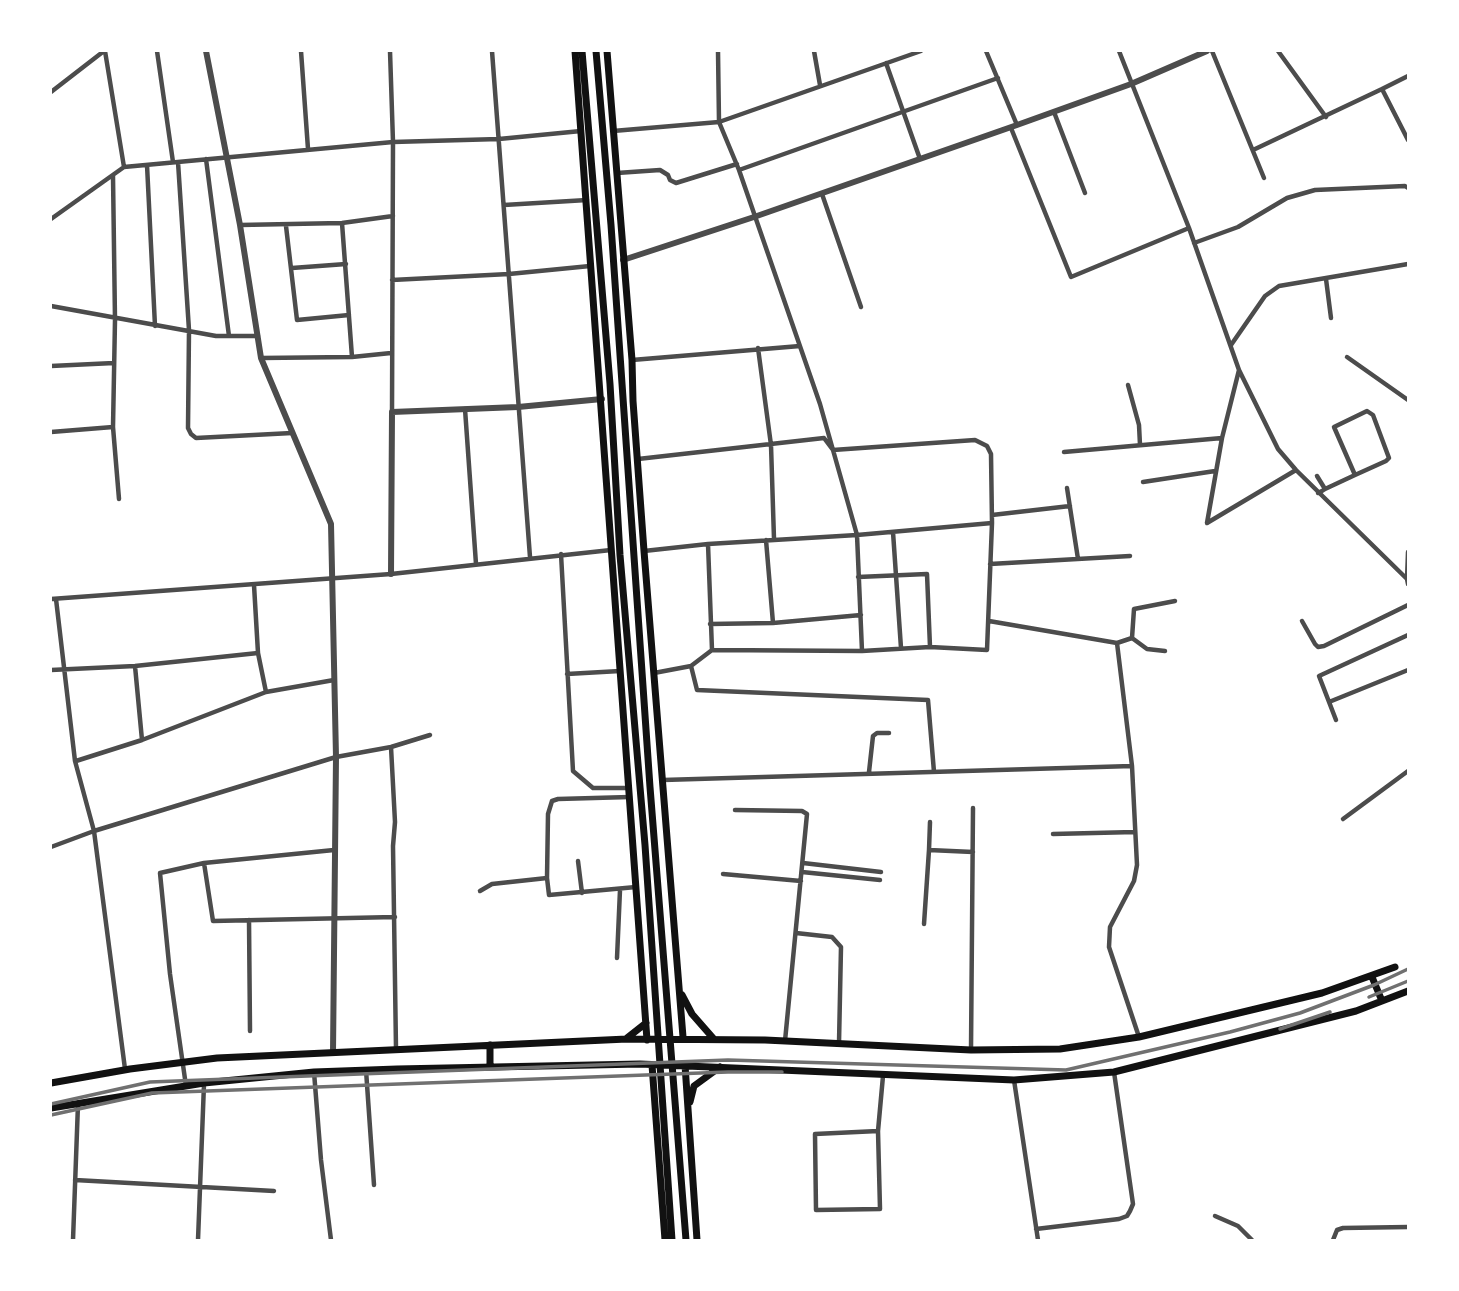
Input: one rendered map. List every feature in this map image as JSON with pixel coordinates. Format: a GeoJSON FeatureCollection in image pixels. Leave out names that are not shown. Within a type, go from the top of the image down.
{"type":"FeatureCollection","features":[{"type":"Feature","properties":{"kind":"main road"},"geometry":{"type":"LineString","coordinates":[[575,51],[647,1040]]}},
{"type":"Feature","properties":{"kind":"main road"},"geometry":{"type":"LineString","coordinates":[[582,51],[648,886],[672,1240]]}},
{"type":"Feature","properties":{"kind":"main road"},"geometry":{"type":"LineString","coordinates":[[596,51],[686,1240]]}},
{"type":"Feature","properties":{"kind":"main road"},"geometry":{"type":"LineString","coordinates":[[607,51],[683,1037]]}},
{"type":"Feature","properties":{"kind":"main road"},"geometry":{"type":"LineString","coordinates":[[617,619],[650,614]]}},
{"type":"Feature","properties":{"kind":"main road"},"geometry":{"type":"LineString","coordinates":[[641,947],[676,946]]}},
{"type":"Feature","properties":{"kind":"main road"},"geometry":{"type":"LineString","coordinates":[[51,1083],[217,1058],[683,1037],[971,1051],[1060,1049],[1139,1037],[1322,993],[1395,967]]}},
{"type":"Feature","properties":{"kind":"main road"},"geometry":{"type":"LineString","coordinates":[[1372,977],[1382,1001]]}},
{"type":"Feature","properties":{"kind":"main road"},"geometry":{"type":"LineString","coordinates":[[680,991],[692,1014],[713,1038]]}},
{"type":"Feature","properties":{"kind":"main road"},"geometry":{"type":"LineString","coordinates":[[51,1108],[204,1083],[314,1072],[366,1070],[640,1064],[1014,1080],[1114,1072],[1356,1011],[1408,991]]}},
{"type":"Feature","properties":{"kind":"main road"},"geometry":{"type":"LineString","coordinates":[[627,1039],[646,1023]]}},
{"type":"Feature","properties":{"kind":"main road"},"geometry":{"type":"LineString","coordinates":[[490,1045],[490,1067]]}},
{"type":"Feature","properties":{"kind":"main road"},"geometry":{"type":"LineString","coordinates":[[640,1064],[655,1086]]}},
{"type":"Feature","properties":{"kind":"main road"},"geometry":{"type":"LineString","coordinates":[[652,1065],[665,1240]]}},
{"type":"Feature","properties":{"kind":"main road"},"geometry":{"type":"LineString","coordinates":[[685,1065],[697,1240]]}},
{"type":"Feature","properties":{"kind":"main road"},"geometry":{"type":"LineString","coordinates":[[688,1110],[694,1086],[720,1067]]}},
{"type":"Feature","properties":{"kind":"main road"},"geometry":{"type":"LineString","coordinates":[[659,1169],[692,1171]]}},
{"type":"Feature","properties":{"kind":"street"},"geometry":{"type":"LineString","coordinates":[[51,92],[105,51],[124,167]]}},
{"type":"Feature","properties":{"kind":"street"},"geometry":{"type":"LineString","coordinates":[[156,51],[176,162],[190,330],[188,428],[196,438],[292,433]]}},
{"type":"Feature","properties":{"kind":"street"},"geometry":{"type":"LineString","coordinates":[[206,51],[240,225],[261,358],[331,524],[337,757],[333,1052]]}},
{"type":"Feature","properties":{"kind":"street"},"geometry":{"type":"LineString","coordinates":[[301,51],[308,149]]}},
{"type":"Feature","properties":{"kind":"street"},"geometry":{"type":"LineString","coordinates":[[390,51],[393,142],[391,574]]}},
{"type":"Feature","properties":{"kind":"street"},"geometry":{"type":"LineString","coordinates":[[492,51],[530,557]]}},
{"type":"Feature","properties":{"kind":"street"},"geometry":{"type":"LineString","coordinates":[[718,51],[719,122],[738,167],[800,346],[834,450],[857,535],[862,651]]}},
{"type":"Feature","properties":{"kind":"street"},"geometry":{"type":"LineString","coordinates":[[814,51],[820,85]]}},
{"type":"Feature","properties":{"kind":"street"},"geometry":{"type":"LineString","coordinates":[[613,131],[719,122],[921,51]]}},
{"type":"Feature","properties":{"kind":"street"},"geometry":{"type":"LineString","coordinates":[[986,51],[1070,277],[1189,228]]}},
{"type":"Feature","properties":{"kind":"street"},"geometry":{"type":"LineString","coordinates":[[1119,51],[1189,228],[1239,370],[1278,449],[1318,493],[1408,582]]}},
{"type":"Feature","properties":{"kind":"street"},"geometry":{"type":"LineString","coordinates":[[623,260],[1014,126],[1209,51],[1264,178]]}},
{"type":"Feature","properties":{"kind":"street"},"geometry":{"type":"LineString","coordinates":[[1278,51],[1326,117]]}},
{"type":"Feature","properties":{"kind":"street"},"geometry":{"type":"LineString","coordinates":[[886,63],[920,159]]}},
{"type":"Feature","properties":{"kind":"street"},"geometry":{"type":"LineString","coordinates":[[1253,149],[1326,117],[1408,76]]}},
{"type":"Feature","properties":{"kind":"street"},"geometry":{"type":"LineString","coordinates":[[616,173],[660,170],[676,183],[738,167],[998,78]]}},
{"type":"Feature","properties":{"kind":"street"},"geometry":{"type":"LineString","coordinates":[[1382,89],[1408,140]]}},
{"type":"Feature","properties":{"kind":"street"},"geometry":{"type":"LineString","coordinates":[[1054,111],[1085,194]]}},
{"type":"Feature","properties":{"kind":"street"},"geometry":{"type":"LineString","coordinates":[[51,219],[124,167],[393,142],[499,139],[582,131]]}},
{"type":"Feature","properties":{"kind":"street"},"geometry":{"type":"LineString","coordinates":[[206,159],[229,336]]}},
{"type":"Feature","properties":{"kind":"street"},"geometry":{"type":"LineString","coordinates":[[147,164],[155,326]]}},
{"type":"Feature","properties":{"kind":"street"},"geometry":{"type":"LineString","coordinates":[[113,176],[113,426],[119,499]]}},
{"type":"Feature","properties":{"kind":"street"},"geometry":{"type":"LineString","coordinates":[[1194,243],[1238,228],[1287,198],[1315,190],[1408,188]]}},
{"type":"Feature","properties":{"kind":"street"},"geometry":{"type":"LineString","coordinates":[[822,194],[861,307]]}},
{"type":"Feature","properties":{"kind":"street"},"geometry":{"type":"LineString","coordinates":[[503,205],[587,200]]}},
{"type":"Feature","properties":{"kind":"street"},"geometry":{"type":"LineString","coordinates":[[240,225],[342,223],[393,216]]}},
{"type":"Feature","properties":{"kind":"street"},"geometry":{"type":"LineString","coordinates":[[342,223],[352,357]]}},
{"type":"Feature","properties":{"kind":"street"},"geometry":{"type":"LineString","coordinates":[[286,226],[297,320],[349,315]]}},
{"type":"Feature","properties":{"kind":"street"},"geometry":{"type":"LineString","coordinates":[[292,268],[346,264]]}},
{"type":"Feature","properties":{"kind":"street"},"geometry":{"type":"LineString","coordinates":[[1231,346],[1271,290],[1279,286],[1408,264]]}},
{"type":"Feature","properties":{"kind":"street"},"geometry":{"type":"LineString","coordinates":[[392,280],[509,274],[592,266]]}},
{"type":"Feature","properties":{"kind":"street"},"geometry":{"type":"LineString","coordinates":[[1326,279],[1331,318]]}},
{"type":"Feature","properties":{"kind":"street"},"geometry":{"type":"LineString","coordinates":[[51,306],[115,320],[216,336],[258,335]]}},
{"type":"Feature","properties":{"kind":"street"},"geometry":{"type":"LineString","coordinates":[[632,360],[800,346]]}},
{"type":"Feature","properties":{"kind":"street"},"geometry":{"type":"LineString","coordinates":[[758,348],[771,444],[774,540]]}},
{"type":"Feature","properties":{"kind":"street"},"geometry":{"type":"LineString","coordinates":[[261,358],[391,354]]}},
{"type":"Feature","properties":{"kind":"street"},"geometry":{"type":"LineString","coordinates":[[1347,357],[1408,400]]}},
{"type":"Feature","properties":{"kind":"street"},"geometry":{"type":"LineString","coordinates":[[51,366],[114,363]]}},
{"type":"Feature","properties":{"kind":"street"},"geometry":{"type":"LineString","coordinates":[[1239,370],[1215,471],[1207,523],[1296,470]]}},
{"type":"Feature","properties":{"kind":"street"},"geometry":{"type":"LineString","coordinates":[[1128,385],[1139,425],[1140,445]]}},
{"type":"Feature","properties":{"kind":"street"},"geometry":{"type":"LineString","coordinates":[[392,412],[519,407],[602,399]]}},
{"type":"Feature","properties":{"kind":"street"},"geometry":{"type":"LineString","coordinates":[[465,409],[476,564]]}},
{"type":"Feature","properties":{"kind":"street"},"geometry":{"type":"LineString","coordinates":[[1318,493],[1355,475],[1389,457],[1373,415],[1367,411],[1334,427],[1355,475]]}},
{"type":"Feature","properties":{"kind":"street"},"geometry":{"type":"LineString","coordinates":[[51,432],[113,426]]}},
{"type":"Feature","properties":{"kind":"street"},"geometry":{"type":"LineString","coordinates":[[638,458],[824,438],[834,450]]}},
{"type":"Feature","properties":{"kind":"street"},"geometry":{"type":"LineString","coordinates":[[1064,452],[1222,438]]}},
{"type":"Feature","properties":{"kind":"street"},"geometry":{"type":"LineString","coordinates":[[654,673],[691,666],[712,650],[862,651],[930,647],[987,650],[992,516],[991,454],[987,446],[975,440],[834,450]]}},
{"type":"Feature","properties":{"kind":"street"},"geometry":{"type":"LineString","coordinates":[[1143,482],[1215,471]]}},
{"type":"Feature","properties":{"kind":"street"},"geometry":{"type":"LineString","coordinates":[[1317,476],[1325,489]]}},
{"type":"Feature","properties":{"kind":"street"},"geometry":{"type":"LineString","coordinates":[[1067,488],[1078,560]]}},
{"type":"Feature","properties":{"kind":"street"},"geometry":{"type":"LineString","coordinates":[[992,516],[1070,506]]}},
{"type":"Feature","properties":{"kind":"street"},"geometry":{"type":"LineString","coordinates":[[644,551],[992,523]]}},
{"type":"Feature","properties":{"kind":"street"},"geometry":{"type":"LineString","coordinates":[[893,532],[901,648]]}},
{"type":"Feature","properties":{"kind":"street"},"geometry":{"type":"LineString","coordinates":[[766,540],[773,623]]}},
{"type":"Feature","properties":{"kind":"street"},"geometry":{"type":"LineString","coordinates":[[708,544],[712,650]]}},
{"type":"Feature","properties":{"kind":"street"},"geometry":{"type":"LineString","coordinates":[[125,1070],[94,831],[75,761],[53,599],[391,574],[611,550]]}},
{"type":"Feature","properties":{"kind":"street"},"geometry":{"type":"LineString","coordinates":[[561,554],[573,771],[593,788],[630,793]]}},
{"type":"Feature","properties":{"kind":"street"},"geometry":{"type":"LineString","coordinates":[[1408,555],[1408,582]]}},
{"type":"Feature","properties":{"kind":"street"},"geometry":{"type":"LineString","coordinates":[[990,564],[1130,556]]}},
{"type":"Feature","properties":{"kind":"street"},"geometry":{"type":"LineString","coordinates":[[858,577],[927,574],[930,647]]}},
{"type":"Feature","properties":{"kind":"street"},"geometry":{"type":"LineString","coordinates":[[254,585],[258,653],[265,692]]}},
{"type":"Feature","properties":{"kind":"street"},"geometry":{"type":"LineString","coordinates":[[1132,638],[1134,609],[1175,601]]}},
{"type":"Feature","properties":{"kind":"street"},"geometry":{"type":"LineString","coordinates":[[1302,621],[1318,647],[1408,605]]}},
{"type":"Feature","properties":{"kind":"street"},"geometry":{"type":"LineString","coordinates":[[709,624],[773,623],[861,615]]}},
{"type":"Feature","properties":{"kind":"street"},"geometry":{"type":"LineString","coordinates":[[989,621],[1117,643],[1132,638]]}},
{"type":"Feature","properties":{"kind":"street"},"geometry":{"type":"LineString","coordinates":[[1336,720],[1320,676],[1408,635]]}},
{"type":"Feature","properties":{"kind":"street"},"geometry":{"type":"LineString","coordinates":[[1132,638],[1147,649],[1165,650]]}},
{"type":"Feature","properties":{"kind":"street"},"geometry":{"type":"LineString","coordinates":[[1117,643],[1132,766],[1138,864],[1134,881],[1110,927],[1108,947],[1139,1037]]}},
{"type":"Feature","properties":{"kind":"street"},"geometry":{"type":"LineString","coordinates":[[51,670],[135,666],[258,653]]}},
{"type":"Feature","properties":{"kind":"street"},"geometry":{"type":"LineString","coordinates":[[135,666],[142,740]]}},
{"type":"Feature","properties":{"kind":"street"},"geometry":{"type":"LineString","coordinates":[[691,666],[697,690],[928,700],[934,772]]}},
{"type":"Feature","properties":{"kind":"street"},"geometry":{"type":"LineString","coordinates":[[1329,702],[1408,670]]}},
{"type":"Feature","properties":{"kind":"street"},"geometry":{"type":"LineString","coordinates":[[567,674],[621,671]]}},
{"type":"Feature","properties":{"kind":"street"},"geometry":{"type":"LineString","coordinates":[[75,761],[142,740],[265,692],[334,680]]}},
{"type":"Feature","properties":{"kind":"street"},"geometry":{"type":"LineString","coordinates":[[869,772],[873,736],[877,733],[889,733]]}},
{"type":"Feature","properties":{"kind":"street"},"geometry":{"type":"LineString","coordinates":[[51,847],[94,831],[337,757],[391,747],[430,735]]}},
{"type":"Feature","properties":{"kind":"street"},"geometry":{"type":"LineString","coordinates":[[391,747],[395,822],[393,846],[396,1049]]}},
{"type":"Feature","properties":{"kind":"street"},"geometry":{"type":"LineString","coordinates":[[662,780],[1132,766]]}},
{"type":"Feature","properties":{"kind":"street"},"geometry":{"type":"LineString","coordinates":[[1343,819],[1408,771]]}},
{"type":"Feature","properties":{"kind":"street"},"geometry":{"type":"LineString","coordinates":[[630,793],[551,801],[548,814],[547,878],[549,895],[637,887]]}},
{"type":"Feature","properties":{"kind":"street"},"geometry":{"type":"LineString","coordinates":[[971,1051],[973,808]]}},
{"type":"Feature","properties":{"kind":"street"},"geometry":{"type":"LineString","coordinates":[[735,810],[805,812],[808,819],[785,1041]]}},
{"type":"Feature","properties":{"kind":"street"},"geometry":{"type":"LineString","coordinates":[[924,923],[930,821]]}},
{"type":"Feature","properties":{"kind":"street"},"geometry":{"type":"LineString","coordinates":[[1053,834],[1135,832]]}},
{"type":"Feature","properties":{"kind":"street"},"geometry":{"type":"LineString","coordinates":[[186,1086],[170,974],[160,873],[204,863],[334,850]]}},
{"type":"Feature","properties":{"kind":"street"},"geometry":{"type":"LineString","coordinates":[[929,850],[972,852]]}},
{"type":"Feature","properties":{"kind":"street"},"geometry":{"type":"LineString","coordinates":[[578,861],[582,893]]}},
{"type":"Feature","properties":{"kind":"street"},"geometry":{"type":"LineString","coordinates":[[204,863],[213,921],[395,917]]}},
{"type":"Feature","properties":{"kind":"street"},"geometry":{"type":"LineString","coordinates":[[803,863],[881,872]]}},
{"type":"Feature","properties":{"kind":"street"},"geometry":{"type":"LineString","coordinates":[[802,873],[880,880]]}},
{"type":"Feature","properties":{"kind":"street"},"geometry":{"type":"LineString","coordinates":[[723,874],[802,881]]}},
{"type":"Feature","properties":{"kind":"street"},"geometry":{"type":"LineString","coordinates":[[480,891],[492,884],[547,878]]}},
{"type":"Feature","properties":{"kind":"street"},"geometry":{"type":"LineString","coordinates":[[617,958],[620,890]]}},
{"type":"Feature","properties":{"kind":"street"},"geometry":{"type":"LineString","coordinates":[[249,920],[250,1031]]}},
{"type":"Feature","properties":{"kind":"street"},"geometry":{"type":"LineString","coordinates":[[796,933],[832,937],[841,947],[839,1044]]}},
{"type":"Feature","properties":{"kind":"street"},"geometry":{"type":"LineString","coordinates":[[366,1070],[374,1185]]}},
{"type":"Feature","properties":{"kind":"street"},"geometry":{"type":"LineString","coordinates":[[314,1072],[331,1240]]}},
{"type":"Feature","properties":{"kind":"street"},"geometry":{"type":"LineString","coordinates":[[1036,1229],[1119,1219],[1130,1211],[1133,1204],[1114,1072]]}},
{"type":"Feature","properties":{"kind":"street"},"geometry":{"type":"LineString","coordinates":[[878,1131],[815,1134],[816,1210],[880,1209],[878,1131],[883,1076]]}},
{"type":"Feature","properties":{"kind":"street"},"geometry":{"type":"LineString","coordinates":[[1014,1080],[1038,1240]]}},
{"type":"Feature","properties":{"kind":"street"},"geometry":{"type":"LineString","coordinates":[[198,1240],[204,1083]]}},
{"type":"Feature","properties":{"kind":"street"},"geometry":{"type":"LineString","coordinates":[[73,1240],[78,1103]]}},
{"type":"Feature","properties":{"kind":"street"},"geometry":{"type":"LineString","coordinates":[[75,1181],[274,1191]]}},
{"type":"Feature","properties":{"kind":"street"},"geometry":{"type":"LineString","coordinates":[[1215,1216],[1238,1226],[1252,1240]]}},
{"type":"Feature","properties":{"kind":"street"},"geometry":{"type":"LineString","coordinates":[[1334,1240],[1336,1230],[1343,1228],[1408,1227]]}},
{"type":"Feature","properties":{"kind":"railway"},"geometry":{"type":"LineString","coordinates":[[51,1104],[150,1082],[728,1060],[1066,1070],[1300,1013],[1408,969]]}},
{"type":"Feature","properties":{"kind":"railway"},"geometry":{"type":"LineString","coordinates":[[1369,997],[1408,981]]}},
{"type":"Feature","properties":{"kind":"railway"},"geometry":{"type":"LineString","coordinates":[[1280,1029],[1330,1012]]}},
{"type":"Feature","properties":{"kind":"railway"},"geometry":{"type":"LineString","coordinates":[[51,1115],[152,1093],[782,1072]]}}]}
